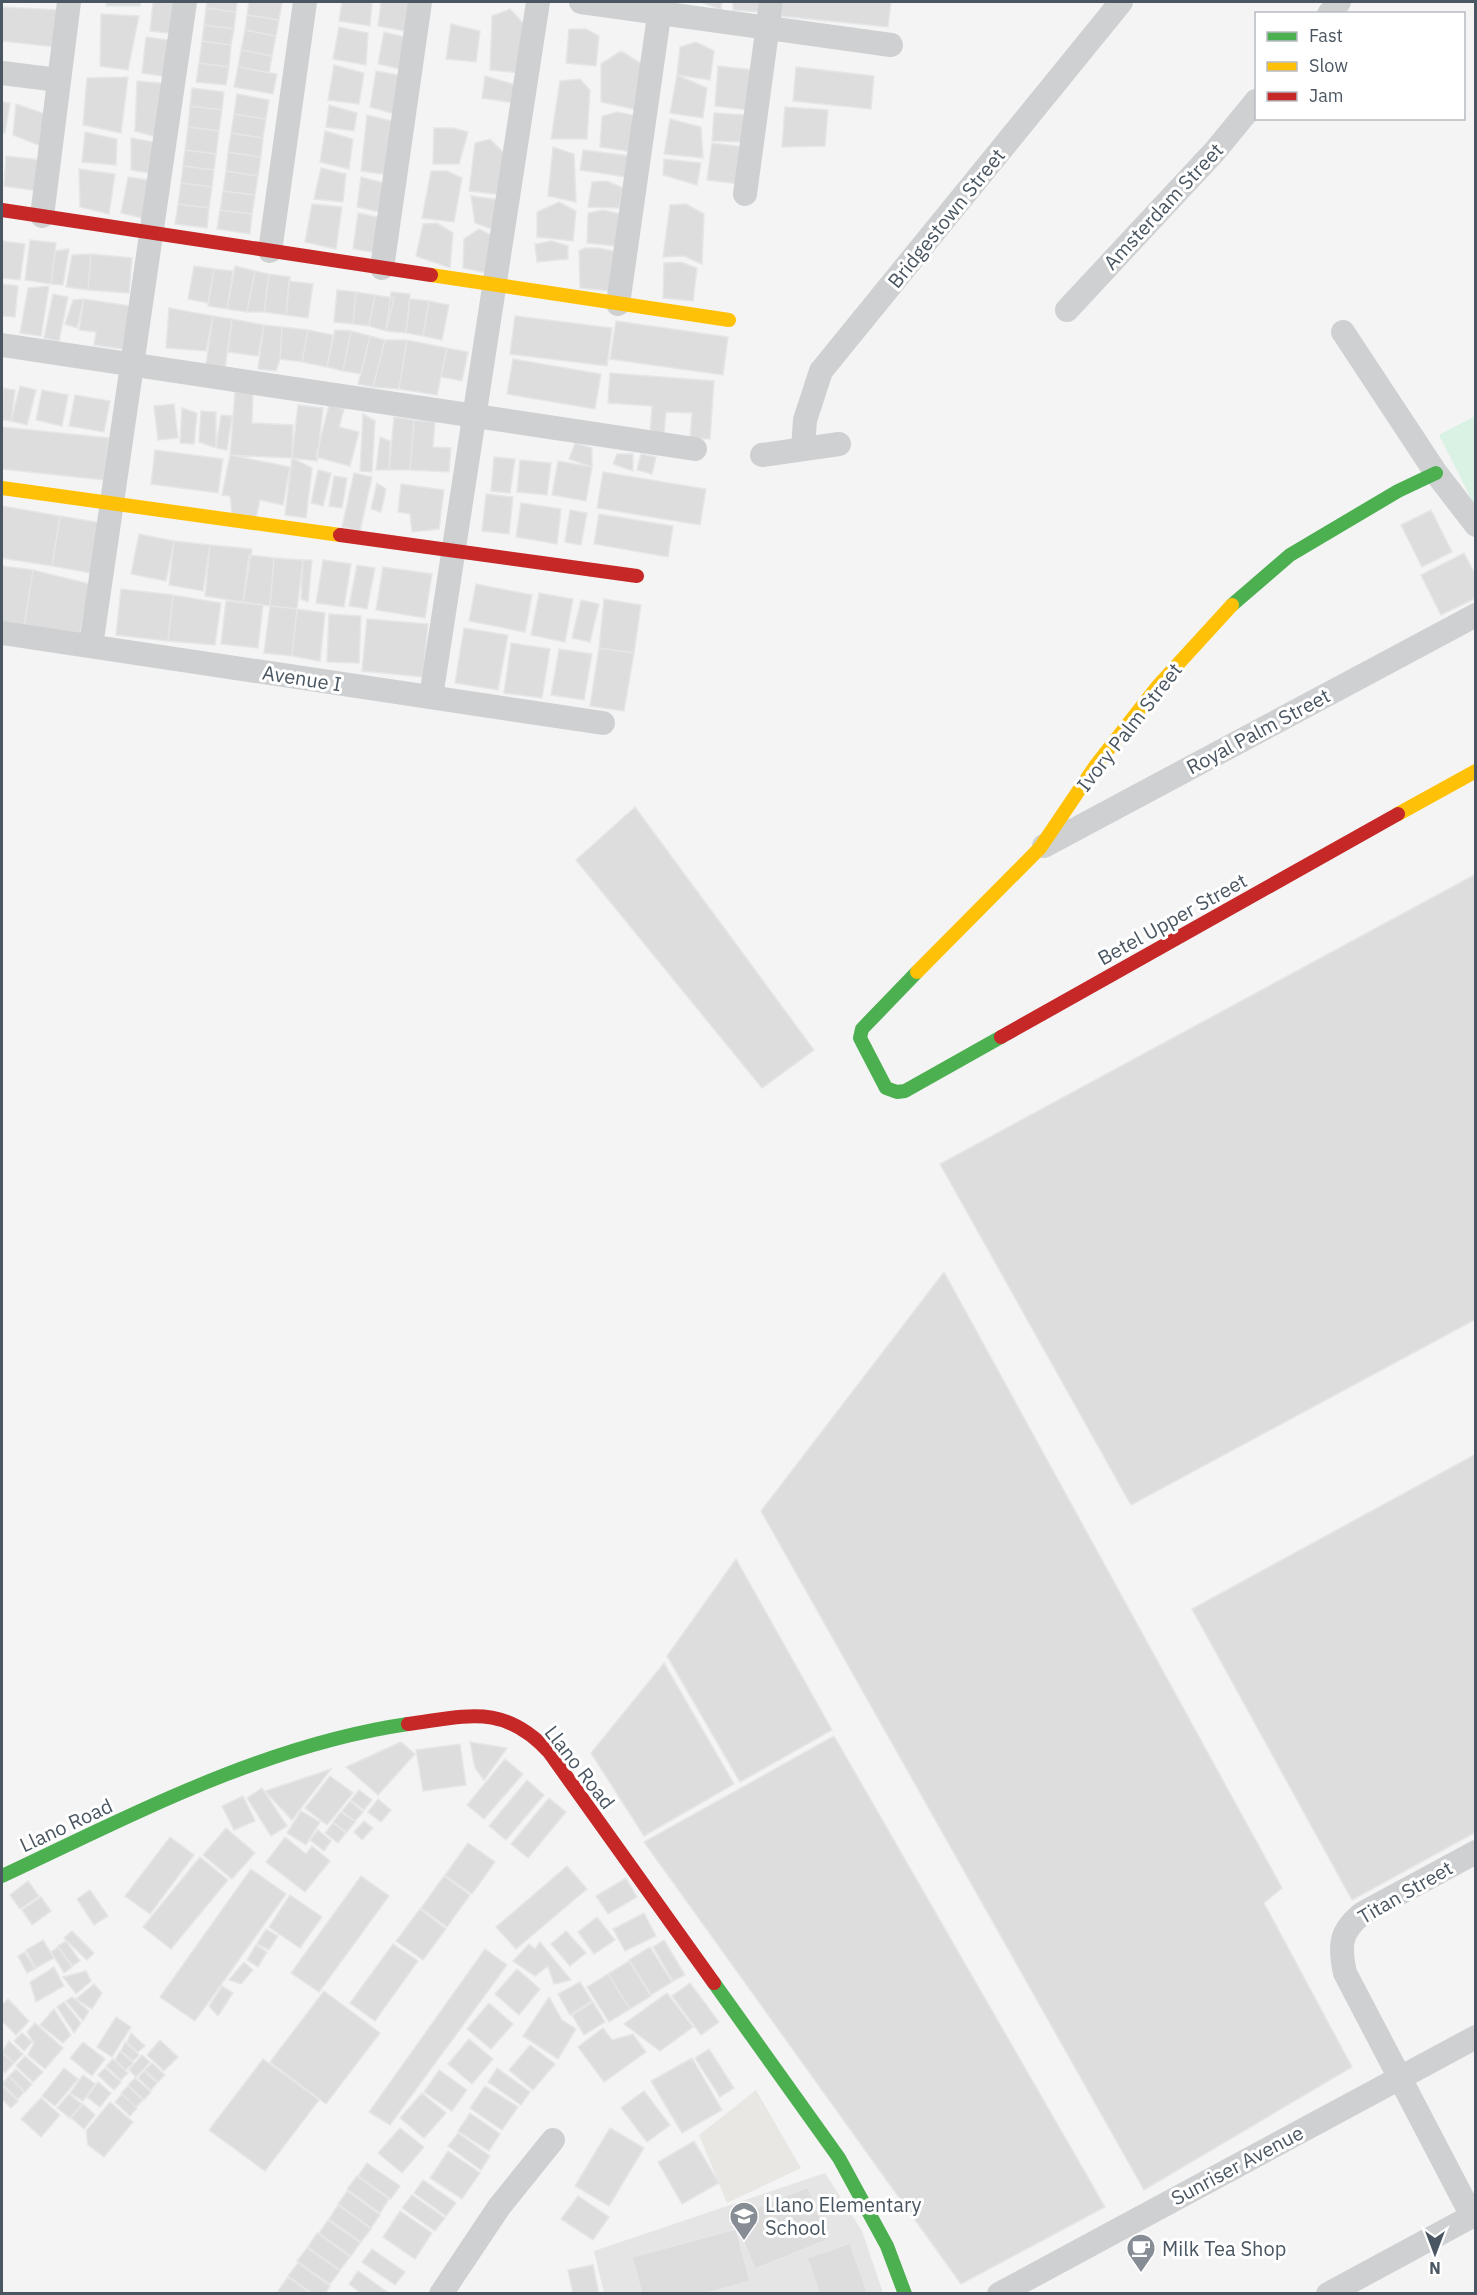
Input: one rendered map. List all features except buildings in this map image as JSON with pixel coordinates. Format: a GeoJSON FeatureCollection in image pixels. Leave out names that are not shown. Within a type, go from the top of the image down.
{"type":"FeatureCollection","features":[{"type":"Feature","properties":{"kind":"street"},"geometry":{"type":"LineString","coordinates":[[42,216],[69,2]]}},
{"type":"Feature","properties":{"kind":"street"},"geometry":{"type":"LineString","coordinates":[[91,646],[185,2]]}},
{"type":"Feature","properties":{"kind":"street"},"geometry":{"type":"LineString","coordinates":[[270,251],[305,2]]}},
{"type":"Feature","properties":{"kind":"street"},"geometry":{"type":"LineString","coordinates":[[382,268],[420,2]]}},
{"type":"Feature","properties":{"kind":"street"},"geometry":{"type":"LineString","coordinates":[[431,697],[538,2]]}},
{"type":"Feature","properties":{"kind":"street"},"geometry":{"type":"LineString","coordinates":[[580,2],[660,7],[767,28],[891,45]]}},
{"type":"Feature","properties":{"kind":"street"},"geometry":{"type":"LineString","coordinates":[[745,194],[771,2]]}},
{"type":"Feature","properties":{"kind":"street","name":"Bridgestown Street"},"geometry":{"type":"LineString","coordinates":[[803,449],[805,420],[821,371],[1121,2]]}},
{"type":"Feature","properties":{"kind":"street"},"geometry":{"type":"LineString","coordinates":[[618,304],[660,7]]}},
{"type":"Feature","properties":{"kind":"street"},"geometry":{"type":"LineString","coordinates":[[2,73],[58,80]]}},
{"type":"Feature","properties":{"kind":"street","name":"Amsterdam Street"},"geometry":{"type":"LineString","coordinates":[[1067,310],[1215,151],[1255,103]]}},
{"type":"Feature","properties":{"kind":"street"},"geometry":{"type":"LineString","coordinates":[[2,210],[729,320]]}},
{"type":"Feature","properties":{"kind":"street"},"geometry":{"type":"LineString","coordinates":[[1343,332],[1436,473],[1476,525]]}},
{"type":"Feature","properties":{"kind":"street"},"geometry":{"type":"LineString","coordinates":[[2,345],[695,449]]}},
{"type":"Feature","properties":{"kind":"street"},"geometry":{"type":"LineString","coordinates":[[762,455],[839,444]]}},
{"type":"Feature","properties":{"kind":"street","name":"Ivory Palm Street"},"geometry":{"type":"LineString","coordinates":[[886,1088],[860,1038],[862,1029],[1040,848],[1096,765],[1157,687],[1230,607],[1290,555],[1398,491],[1436,473]]}},
{"type":"Feature","properties":{"kind":"street"},"geometry":{"type":"LineString","coordinates":[[2,488],[637,576]]}},
{"type":"Feature","properties":{"kind":"street","name":"Royal Palm Street"},"geometry":{"type":"LineString","coordinates":[[1040,848],[1476,615]]}},
{"type":"Feature","properties":{"kind":"street","name":"Avenue I"},"geometry":{"type":"LineString","coordinates":[[2,633],[603,723]]}},
{"type":"Feature","properties":{"kind":"street","name":"Betel Upper Street"},"geometry":{"type":"LineString","coordinates":[[886,1088],[897,1092],[905,1091],[1476,771]]}},
{"type":"Feature","properties":{"kind":"street","name":"Llano Road"},"geometry":{"type":"LineString","coordinates":[[2,1876],[178,1795],[253,1765],[341,1736],[377,1728],[464,1717],[490,1718],[513,1723],[532,1734],[549,1752],[839,2158],[887,2247],[905,2294]]}},
{"type":"Feature","properties":{"kind":"street","name":"Titan Street"},"geometry":{"type":"LineString","coordinates":[[1400,2077],[1345,1973],[1341,1956],[1342,1939],[1349,1924],[1363,1913],[1476,1852]]}},
{"type":"Feature","properties":{"kind":"street","name":"Sunriser Avenue"},"geometry":{"type":"LineString","coordinates":[[999,2294],[1476,2037]]}},
{"type":"Feature","properties":{"kind":"street"},"geometry":{"type":"LineString","coordinates":[[1328,2294],[1474,2215],[1400,2077]]}},
{"type":"Feature","properties":{"kind":"street"},"geometry":{"type":"LineString","coordinates":[[441,2294],[499,2207],[553,2140]]}},
{"type":"Feature","properties":{"kind":"shaded area"},"geometry":{"type":"Polygon","coordinates":[[[756,2090],[801,2168],[727,2203],[699,2135],[756,2090]]]}},
{"type":"Feature","properties":{"kind":"shaded area","name":"Llano Elementary School"},"geometry":{"type":"Polygon","coordinates":[[[825,2173],[862,2231],[883,2293],[604,2293],[594,2251],[825,2173]]]}},
{"type":"Feature","properties":{"kind":"green space"},"geometry":{"type":"Polygon","coordinates":[[[1475,416],[1475,506],[1439,435],[1475,416]]]}},
{"type":"Feature","properties":{"kind":"traffic: fast"},"geometry":{"type":"LineString","coordinates":[[1232,605],[1290,555],[1398,491],[1436,473]]}},
{"type":"Feature","properties":{"kind":"traffic: fast"},"geometry":{"type":"LineString","coordinates":[[917,972],[862,1029],[860,1038],[886,1088],[897,1092],[905,1091],[1001,1037]]}},
{"type":"Feature","properties":{"kind":"traffic: fast"},"geometry":{"type":"LineString","coordinates":[[2,1876],[150,1807],[251,1765],[355,1734],[408,1724]]}},
{"type":"Feature","properties":{"kind":"traffic: fast"},"geometry":{"type":"LineString","coordinates":[[714,1983],[839,2158],[887,2246],[905,2294]]}},
{"type":"Feature","properties":{"kind":"traffic: slow"},"geometry":{"type":"LineString","coordinates":[[431,275],[729,320]]}},
{"type":"Feature","properties":{"kind":"traffic: slow"},"geometry":{"type":"LineString","coordinates":[[2,488],[340,535]]}},
{"type":"Feature","properties":{"kind":"traffic: slow"},"geometry":{"type":"LineString","coordinates":[[917,972],[1040,848],[1096,765],[1157,687],[1232,605]]}},
{"type":"Feature","properties":{"kind":"traffic: slow"},"geometry":{"type":"LineString","coordinates":[[1398,814],[1476,771]]}},
{"type":"Feature","properties":{"kind":"traffic: jam"},"geometry":{"type":"LineString","coordinates":[[2,210],[431,275]]}},
{"type":"Feature","properties":{"kind":"traffic: jam"},"geometry":{"type":"LineString","coordinates":[[340,535],[637,576]]}},
{"type":"Feature","properties":{"kind":"traffic: jam"},"geometry":{"type":"LineString","coordinates":[[1001,1037],[1398,814]]}},
{"type":"Feature","properties":{"kind":"traffic: jam"},"geometry":{"type":"LineString","coordinates":[[408,1724],[467,1716],[484,1717],[500,1719],[532,1736],[549,1752],[714,1983]]}},
{"type":"Feature","properties":{"kind":"place","name":"Llano Elementary School"},"geometry":{"type":"Point","coordinates":[744,2242]}},
{"type":"Feature","properties":{"kind":"place","name":"Milk Tea Shop"},"geometry":{"type":"Point","coordinates":[1141,2274]}}]}
